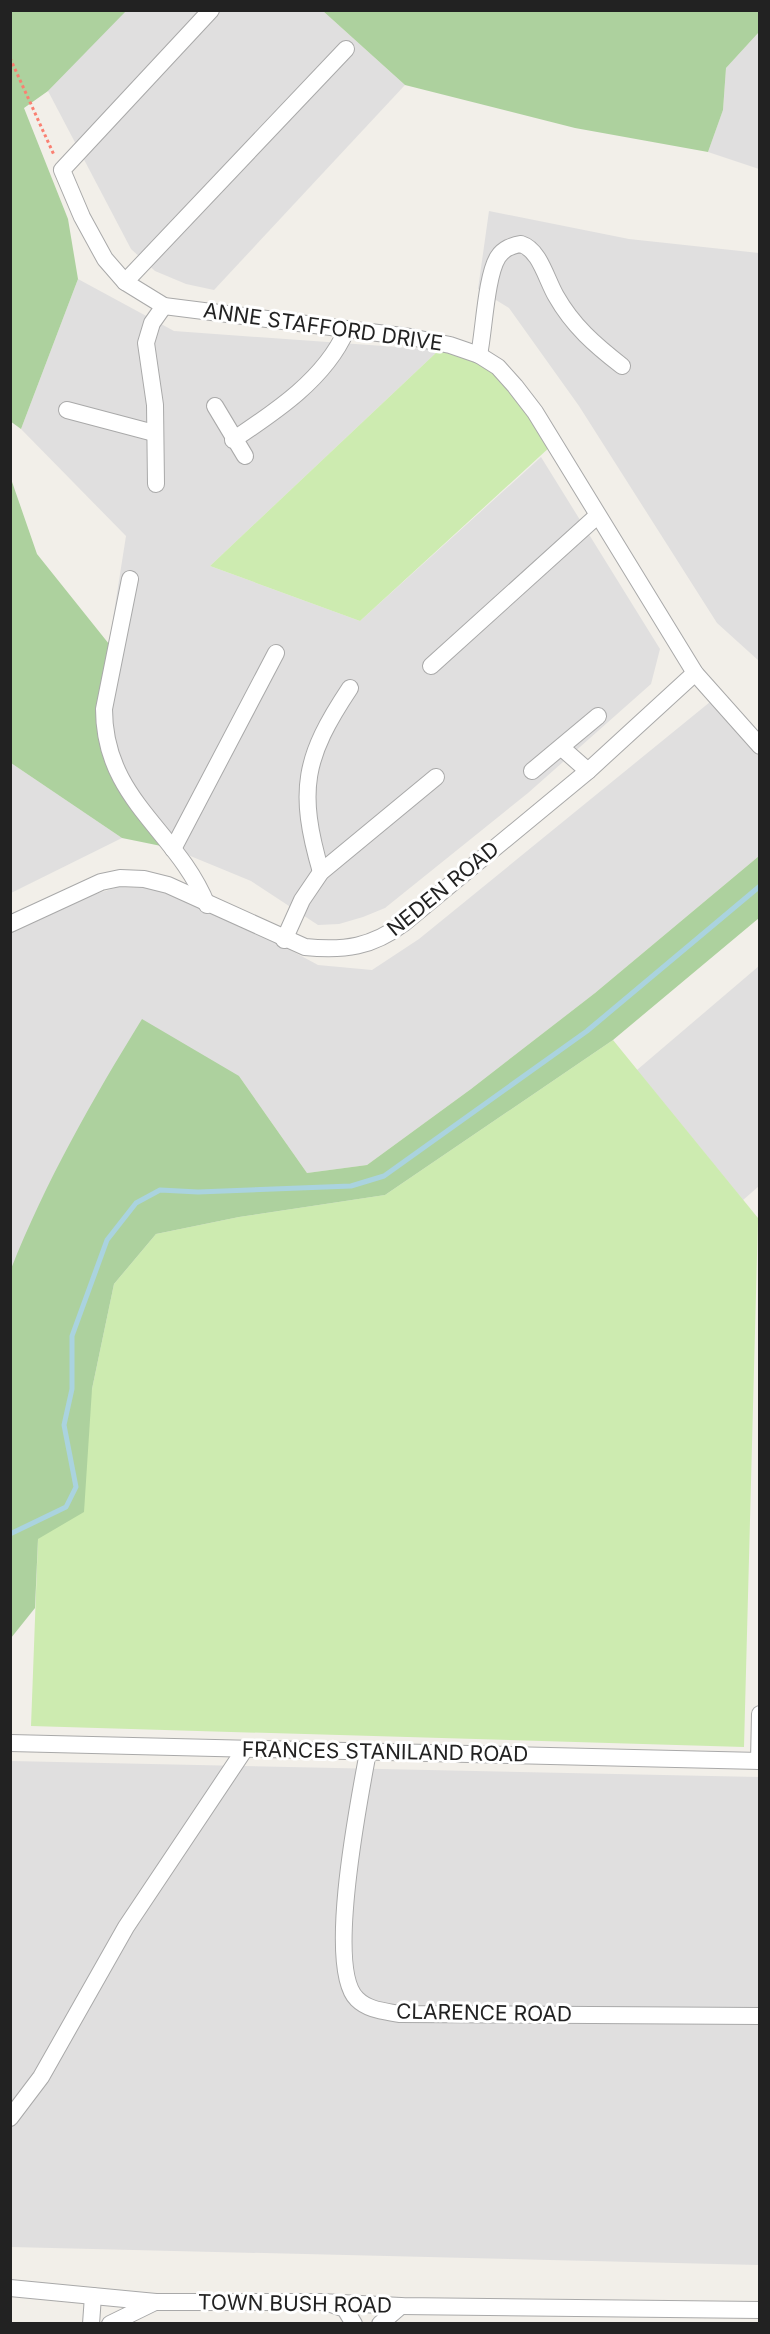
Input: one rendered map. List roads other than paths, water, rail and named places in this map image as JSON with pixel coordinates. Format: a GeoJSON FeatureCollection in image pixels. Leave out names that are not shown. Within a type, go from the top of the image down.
{"type":"FeatureCollection","features":[{"type":"Feature","properties":{"kind":"street","name":"ANNE STAFFORD DRIVE"},"geometry":{"type":"LineString","coordinates":[[211,10],[62,170],[82,218],[105,259],[125,282],[164,306],[420,339],[450,345],[479,355],[498,367],[535,412],[695,673],[759,746]]}},
{"type":"Feature","properties":{"kind":"street"},"geometry":{"type":"LineString","coordinates":[[125,282],[346,49]]}},
{"type":"Feature","properties":{"kind":"street"},"geometry":{"type":"LineString","coordinates":[[479,355],[492,273],[498,257],[514,245],[521,244],[534,251],[555,295],[584,336],[622,366]]}},
{"type":"Feature","properties":{"kind":"street"},"geometry":{"type":"LineString","coordinates":[[156,484],[154,434],[156,405],[146,343],[152,323],[164,306]]}},
{"type":"Feature","properties":{"kind":"street"},"geometry":{"type":"LineString","coordinates":[[233,440],[281,408],[303,389],[341,343],[346,331]]}},
{"type":"Feature","properties":{"kind":"street"},"geometry":{"type":"LineString","coordinates":[[215,406],[233,440],[245,456]]}},
{"type":"Feature","properties":{"kind":"street"},"geometry":{"type":"LineString","coordinates":[[66,410],[154,434]]}},
{"type":"Feature","properties":{"kind":"street"},"geometry":{"type":"LineString","coordinates":[[431,666],[597,516]]}},
{"type":"Feature","properties":{"kind":"street"},"geometry":{"type":"LineString","coordinates":[[130,579],[110,674],[104,728],[117,773],[156,831],[196,878],[207,905]]}},
{"type":"Feature","properties":{"kind":"street"},"geometry":{"type":"LineString","coordinates":[[173,849],[276,653]]}},
{"type":"Feature","properties":{"kind":"street","name":"NEDEN ROAD"},"geometry":{"type":"LineString","coordinates":[[10,924],[101,882],[120,878],[168,885],[284,940],[305,947],[327,950],[370,944],[385,938],[588,771],[695,673]]}},
{"type":"Feature","properties":{"kind":"street"},"geometry":{"type":"LineString","coordinates":[[321,872],[310,822],[306,782],[316,745],[350,688]]}},
{"type":"Feature","properties":{"kind":"street"},"geometry":{"type":"LineString","coordinates":[[532,771],[598,716]]}},
{"type":"Feature","properties":{"kind":"street"},"geometry":{"type":"LineString","coordinates":[[562,748],[588,771]]}},
{"type":"Feature","properties":{"kind":"street"},"geometry":{"type":"LineString","coordinates":[[284,940],[302,900],[321,872],[436,777]]}},
{"type":"Feature","properties":{"kind":"street"},"geometry":{"type":"LineString","coordinates":[[759,1714],[759,1761]]}},
{"type":"Feature","properties":{"kind":"street","name":"FRANCES STANILAND ROAD"},"geometry":{"type":"LineString","coordinates":[[10,1743],[759,1761]]}},
{"type":"Feature","properties":{"kind":"street"},"geometry":{"type":"LineString","coordinates":[[10,2118],[41,2077],[126,1927],[245,1749]]}},
{"type":"Feature","properties":{"kind":"street","name":"CLARENCE ROAD"},"geometry":{"type":"LineString","coordinates":[[368,1752],[348,1859],[344,1968],[349,1986],[356,1998],[372,2009],[399,2014],[759,2016]]}},
{"type":"Feature","properties":{"kind":"street","name":"TOWN BUSH ROAD"},"geometry":{"type":"LineString","coordinates":[[10,2288],[156,2302],[321,2302],[401,2306],[759,2310]]}},
{"type":"Feature","properties":{"kind":"street"},"geometry":{"type":"LineString","coordinates":[[91,2324],[93,2296]]}},
{"type":"Feature","properties":{"kind":"street"},"geometry":{"type":"LineString","coordinates":[[110,2324],[156,2302]]}},
{"type":"Feature","properties":{"kind":"street"},"geometry":{"type":"LineString","coordinates":[[321,2302],[345,2309],[354,2324]]}},
{"type":"Feature","properties":{"kind":"street"},"geometry":{"type":"LineString","coordinates":[[380,2324],[401,2306]]}},
{"type":"Feature","properties":{"kind":"waterway"},"geometry":{"type":"LineString","coordinates":[[10,1534],[66,1507],[76,1487],[64,1425],[72,1389],[72,1336],[107,1240],[136,1203],[160,1190],[198,1192],[351,1186],[384,1176],[587,1031],[760,886]]}}]}
